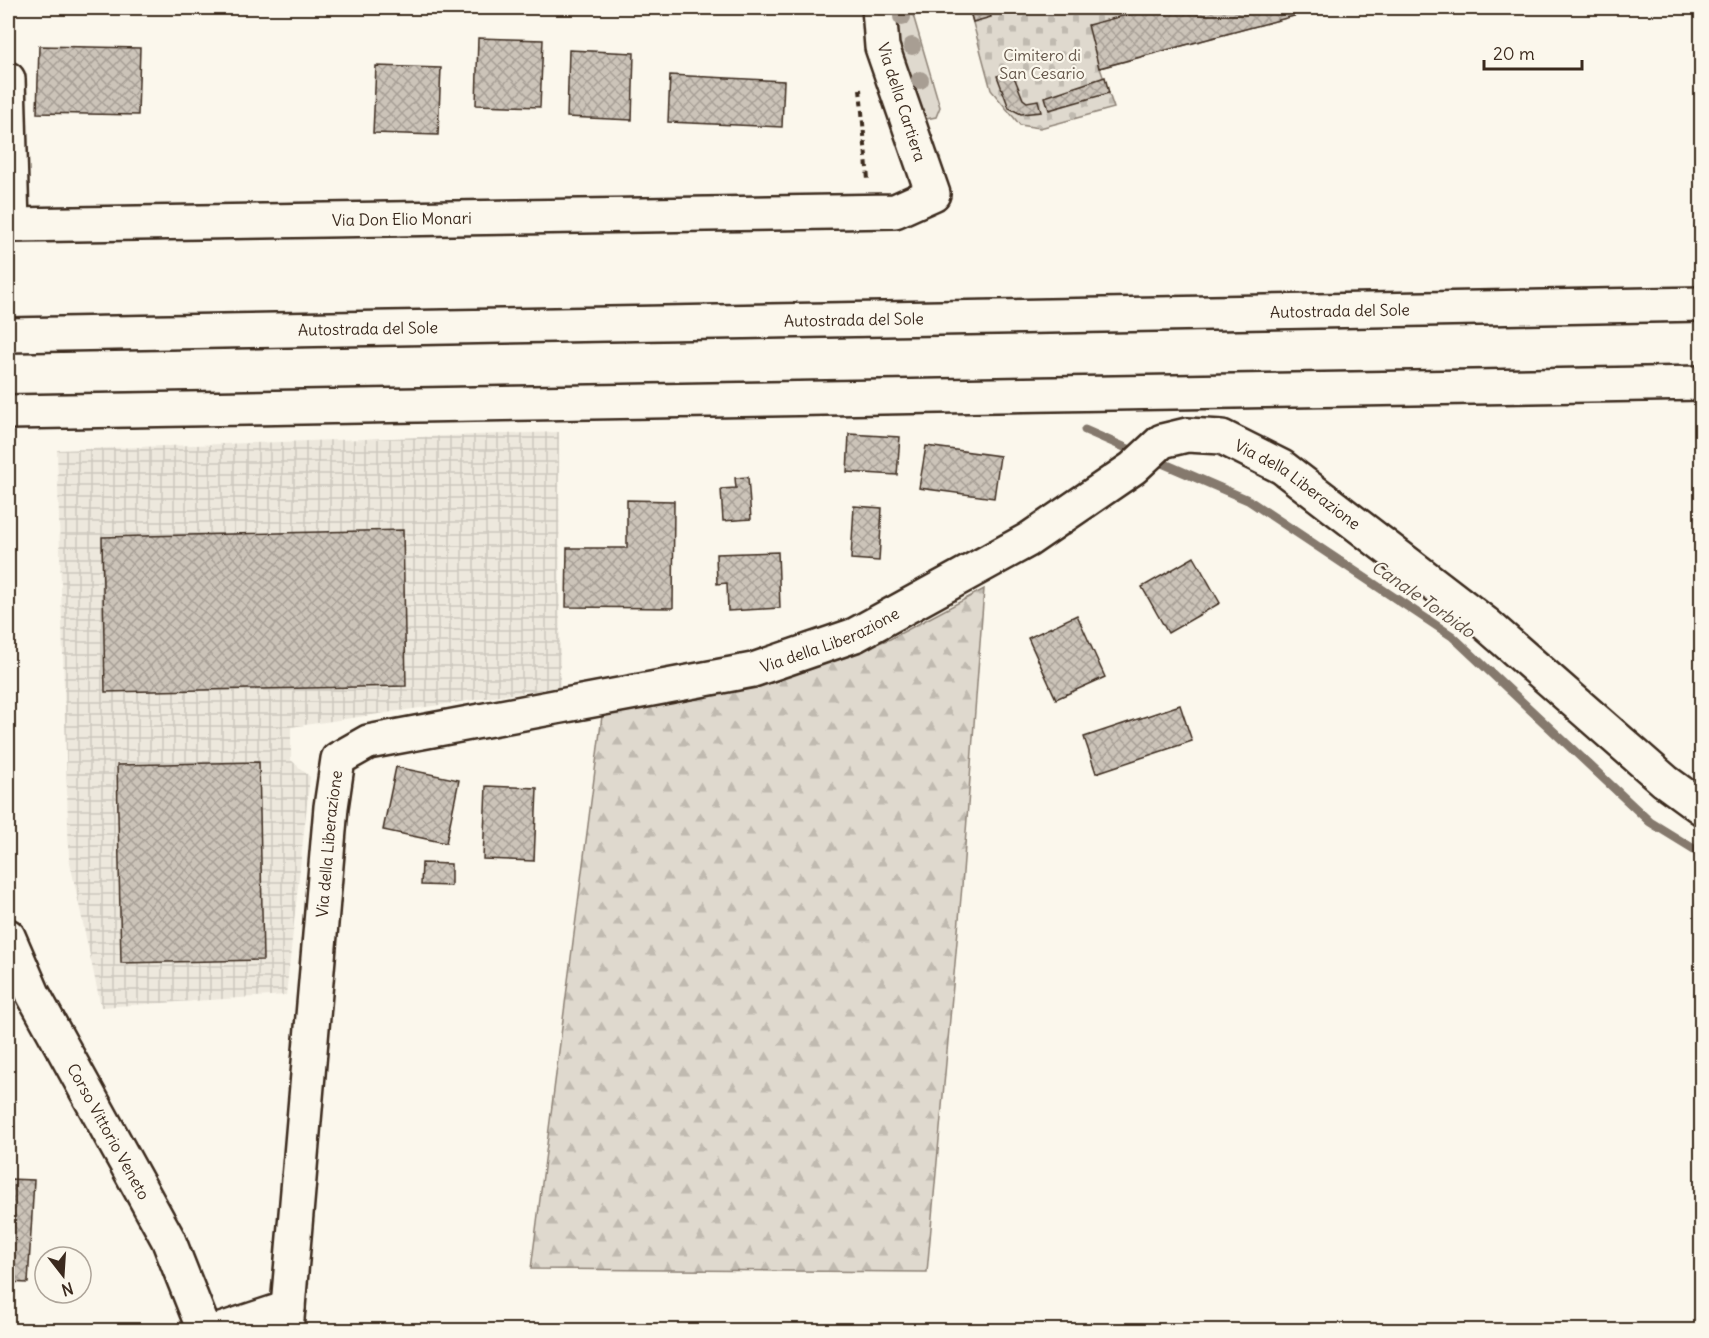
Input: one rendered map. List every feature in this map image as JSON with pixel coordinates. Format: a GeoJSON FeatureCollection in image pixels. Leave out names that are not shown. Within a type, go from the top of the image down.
{"type":"FeatureCollection","features":[{"type":"Feature","properties":{"kind":"main road","name":"Via della Cartiera"},"geometry":{"type":"LineString","coordinates":[[879,8],[882,47],[933,194]]}},
{"type":"Feature","properties":{"kind":"main road","name":"Via Don Elio Monari"},"geometry":{"type":"LineString","coordinates":[[8,79],[12,225],[895,211],[933,194]]}},
{"type":"Feature","properties":{"kind":"main road","name":"Autostrada del Sole"},"geometry":{"type":"LineString","coordinates":[[8,335],[1701,304]]}},
{"type":"Feature","properties":{"kind":"main road"},"geometry":{"type":"LineString","coordinates":[[8,412],[1701,383]]}},
{"type":"Feature","properties":{"kind":"main road","name":"Via della Liberazione"},"geometry":{"type":"LineString","coordinates":[[221,1330],[287,1319],[331,807],[338,759],[368,742],[753,670],[855,635],[1028,540],[1133,468],[1162,441],[1187,435],[1222,437],[1282,467],[1485,623],[1665,781],[1701,808]]}},
{"type":"Feature","properties":{"kind":"main road","name":"Corso Vittorio Veneto"},"geometry":{"type":"LineString","coordinates":[[8,936],[33,994],[168,1239],[204,1330]]}},
{"type":"Feature","properties":{"kind":"path"},"geometry":{"type":"LineString","coordinates":[[860,87],[871,211]]}},
{"type":"Feature","properties":{"kind":"shaded area"},"geometry":{"type":"Polygon","coordinates":[[[559,432],[560,687],[291,727],[291,760],[310,777],[286,995],[101,1007],[69,858],[57,450],[559,432]]]}},
{"type":"Feature","properties":{"kind":"green space"},"geometry":{"type":"Polygon","coordinates":[[[891,8],[911,8],[940,107],[936,117],[926,119],[916,111],[890,20],[891,8]]]}},
{"type":"Feature","properties":{"kind":"green space","name":"Cimitero di San Cesario"},"geometry":{"type":"Polygon","coordinates":[[[969,8],[1308,8],[1309,12],[1100,68],[1114,108],[1040,128],[1020,125],[991,90],[969,8]]]}},
{"type":"Feature","properties":{"kind":"green space"},"geometry":{"type":"Polygon","coordinates":[[[984,589],[962,886],[927,1272],[531,1269],[602,716],[753,686],[890,639],[984,589]]]}},
{"type":"Feature","properties":{"kind":"building"},"geometry":{"type":"Polygon","coordinates":[[[969,8],[989,8],[991,17],[973,22],[969,8]]]}},
{"type":"Feature","properties":{"kind":"building"},"geometry":{"type":"Polygon","coordinates":[[[1153,8],[1308,8],[1309,12],[1099,68],[1088,25],[1153,8]]]}},
{"type":"Feature","properties":{"kind":"building"},"geometry":{"type":"Polygon","coordinates":[[[478,38],[543,40],[540,107],[476,105],[478,38]]]}},
{"type":"Feature","properties":{"kind":"building"},"geometry":{"type":"Polygon","coordinates":[[[39,46],[140,48],[138,115],[37,113],[39,46]]]}},
{"type":"Feature","properties":{"kind":"building"},"geometry":{"type":"Polygon","coordinates":[[[569,50],[634,53],[632,120],[567,117],[569,50]]]}},
{"type":"Feature","properties":{"kind":"building"},"geometry":{"type":"Polygon","coordinates":[[[376,66],[441,68],[438,135],[373,133],[376,66]]]}},
{"type":"Feature","properties":{"kind":"building"},"geometry":{"type":"Polygon","coordinates":[[[1012,72],[1023,99],[1027,102],[1038,100],[1041,112],[1021,114],[1009,108],[997,76],[1012,72]]]}},
{"type":"Feature","properties":{"kind":"building"},"geometry":{"type":"Polygon","coordinates":[[[670,75],[784,81],[782,127],[668,122],[670,75]]]}},
{"type":"Feature","properties":{"kind":"building"},"geometry":{"type":"Polygon","coordinates":[[[1105,77],[1109,93],[1049,110],[1045,97],[1105,77]]]}},
{"type":"Feature","properties":{"kind":"building"},"geometry":{"type":"Polygon","coordinates":[[[849,434],[900,437],[897,475],[847,472],[849,434]]]}},
{"type":"Feature","properties":{"kind":"building"},"geometry":{"type":"Polygon","coordinates":[[[926,446],[1000,456],[994,498],[919,488],[926,446]]]}},
{"type":"Feature","properties":{"kind":"building"},"geometry":{"type":"Polygon","coordinates":[[[748,477],[751,519],[723,521],[721,489],[736,488],[735,478],[748,477]]]}},
{"type":"Feature","properties":{"kind":"building"},"geometry":{"type":"Polygon","coordinates":[[[627,500],[674,501],[673,608],[566,607],[567,548],[627,548],[627,500]]]}},
{"type":"Feature","properties":{"kind":"building"},"geometry":{"type":"Polygon","coordinates":[[[854,506],[882,508],[879,561],[851,559],[854,506]]]}},
{"type":"Feature","properties":{"kind":"building"},"geometry":{"type":"Polygon","coordinates":[[[403,530],[406,686],[105,692],[102,537],[403,530]]]}},
{"type":"Feature","properties":{"kind":"building"},"geometry":{"type":"Polygon","coordinates":[[[778,552],[780,608],[728,611],[727,583],[717,584],[716,554],[778,552]]]}},
{"type":"Feature","properties":{"kind":"building"},"geometry":{"type":"Polygon","coordinates":[[[1194,557],[1220,603],[1168,633],[1142,587],[1194,557]]]}},
{"type":"Feature","properties":{"kind":"building"},"geometry":{"type":"Polygon","coordinates":[[[1077,615],[1105,677],[1056,699],[1028,638],[1077,615]]]}},
{"type":"Feature","properties":{"kind":"building"},"geometry":{"type":"Polygon","coordinates":[[[1180,705],[1192,741],[1096,773],[1084,737],[1180,705]]]}},
{"type":"Feature","properties":{"kind":"building"},"geometry":{"type":"Polygon","coordinates":[[[259,762],[263,960],[121,963],[117,765],[259,762]]]}},
{"type":"Feature","properties":{"kind":"building"},"geometry":{"type":"Polygon","coordinates":[[[396,767],[459,780],[446,843],[383,830],[396,767]]]}},
{"type":"Feature","properties":{"kind":"building"},"geometry":{"type":"Polygon","coordinates":[[[486,786],[537,788],[534,861],[483,859],[486,786]]]}},
{"type":"Feature","properties":{"kind":"building"},"geometry":{"type":"Polygon","coordinates":[[[422,863],[451,864],[451,886],[421,885],[422,863]]]}},
{"type":"Feature","properties":{"kind":"building"},"geometry":{"type":"Polygon","coordinates":[[[8,1179],[34,1180],[28,1283],[8,1282],[8,1179]]]}},
{"type":"Feature","properties":{"kind":"waterway","name":"Canale Torbido"},"geometry":{"type":"LineString","coordinates":[[1085,430],[1140,454]]}},
{"type":"Feature","properties":{"kind":"waterway","name":"Canale Torbido"},"geometry":{"type":"LineString","coordinates":[[1153,459],[1248,500],[1452,636],[1650,822],[1702,854]]}}]}
